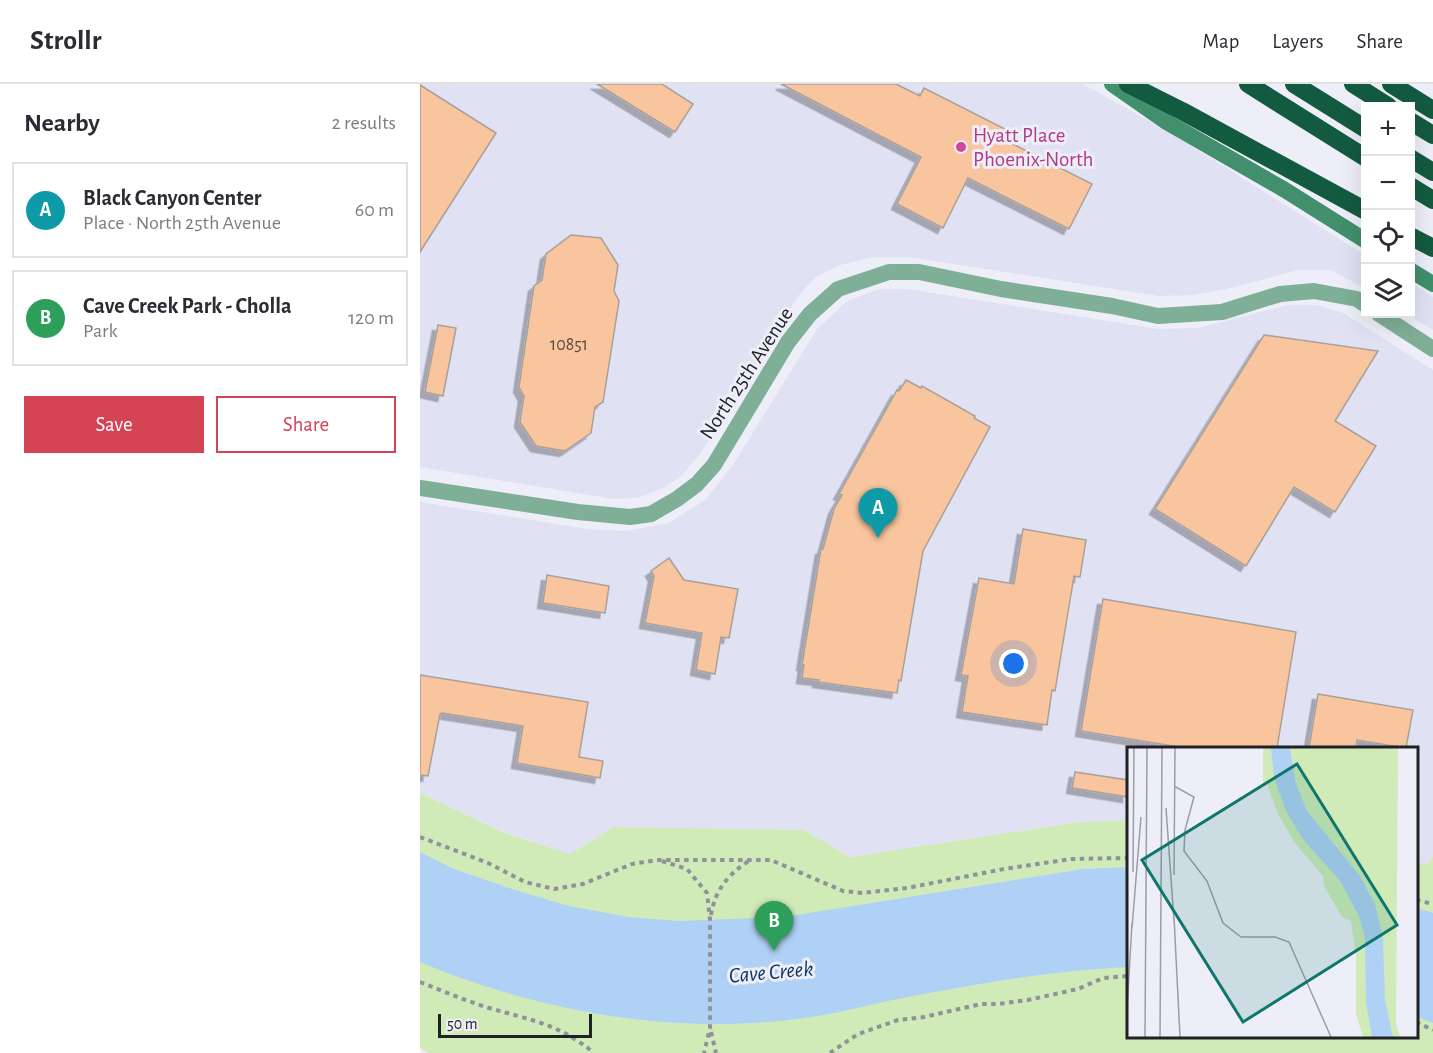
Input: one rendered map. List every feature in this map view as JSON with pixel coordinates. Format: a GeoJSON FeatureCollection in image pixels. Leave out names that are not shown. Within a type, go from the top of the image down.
{"type":"FeatureCollection","features":[{"type":"Feature","properties":{"kind":"highway"},"geometry":{"type":"LineString","coordinates":[[1128,84],[1363,210]]}},
{"type":"Feature","properties":{"kind":"highway"},"geometry":{"type":"LineString","coordinates":[[1248,84],[1362,156]]}},
{"type":"Feature","properties":{"kind":"highway"},"geometry":{"type":"LineString","coordinates":[[1294,84],[1361,126]]}},
{"type":"Feature","properties":{"kind":"highway"},"geometry":{"type":"LineString","coordinates":[[1353,84],[1382,102]]}},
{"type":"Feature","properties":{"kind":"highway"},"geometry":{"type":"LineString","coordinates":[[1391,84],[1433,110]]}},
{"type":"Feature","properties":{"kind":"highway"},"geometry":{"type":"LineString","coordinates":[[1415,124],[1433,135]]}},
{"type":"Feature","properties":{"kind":"highway"},"geometry":{"type":"LineString","coordinates":[[1415,161],[1433,172]]}},
{"type":"Feature","properties":{"kind":"highway"},"geometry":{"type":"LineString","coordinates":[[1415,189],[1433,200]]}},
{"type":"Feature","properties":{"kind":"highway"},"geometry":{"type":"LineString","coordinates":[[1415,239],[1433,248]]}},
{"type":"Feature","properties":{"kind":"main road"},"geometry":{"type":"LineString","coordinates":[[1112,84],[1165,121],[1285,190],[1361,238]]}},
{"type":"Feature","properties":{"kind":"main road"},"geometry":{"type":"LineString","coordinates":[[1415,273],[1433,284]]}},
{"type":"Feature","properties":{"kind":"street","name":"North 25th Avenue"},"geometry":{"type":"LineString","coordinates":[[420,488],[630,518],[651,514],[697,484],[714,465],[788,342],[810,314],[838,289],[889,273],[919,272],[1001,289],[1112,306],[1158,316],[1222,312],[1280,294],[1314,291],[1356,299],[1361,302]]}},
{"type":"Feature","properties":{"kind":"street"},"geometry":{"type":"LineString","coordinates":[[1385,318],[1433,349]]}},
{"type":"Feature","properties":{"kind":"path"},"geometry":{"type":"LineString","coordinates":[[420,837],[488,863],[525,882],[554,890],[583,884],[632,864],[657,860],[771,860],[843,891],[863,893],[907,888],[1004,869],[1071,859],[1127,858]]}},
{"type":"Feature","properties":{"kind":"path"},"geometry":{"type":"LineString","coordinates":[[710,919],[713,900],[721,885],[735,870],[751,859]]}},
{"type":"Feature","properties":{"kind":"path"},"geometry":{"type":"LineString","coordinates":[[657,860],[687,869],[707,893],[710,919],[710,1028],[704,1053]]}},
{"type":"Feature","properties":{"kind":"path"},"geometry":{"type":"LineString","coordinates":[[1418,900],[1433,904]]}},
{"type":"Feature","properties":{"kind":"path"},"geometry":{"type":"LineString","coordinates":[[830,1053],[858,1034],[898,1020],[924,1017],[981,1004],[1005,1004],[1028,1000],[1078,989],[1103,978],[1127,976]]}},
{"type":"Feature","properties":{"kind":"path"},"geometry":{"type":"LineString","coordinates":[[420,982],[487,1007],[549,1025],[571,1035],[594,1053]]}},
{"type":"Feature","properties":{"kind":"path"},"geometry":{"type":"LineString","coordinates":[[1418,1023],[1433,1030]]}},
{"type":"Feature","properties":{"kind":"path"},"geometry":{"type":"LineString","coordinates":[[710,1028],[716,1053]]}},
{"type":"Feature","properties":{"kind":"shaded area"},"geometry":{"type":"Polygon","coordinates":[[[420,84],[1083,84],[1169,132],[1361,252],[1361,286],[1330,270],[1298,270],[1235,287],[1194,295],[1159,296],[909,257],[873,257],[840,265],[816,277],[798,296],[700,454],[681,476],[663,488],[637,498],[613,499],[420,467],[420,84]]]}},
{"type":"Feature","properties":{"kind":"shaded area"},"geometry":{"type":"Polygon","coordinates":[[[1415,286],[1433,297],[1433,330],[1413,318],[1415,318],[1415,286]]]}},
{"type":"Feature","properties":{"kind":"shaded area"},"geometry":{"type":"Polygon","coordinates":[[[879,289],[908,289],[1158,329],[1198,328],[1288,305],[1317,305],[1343,313],[1433,370],[1433,856],[1427,866],[1418,862],[1418,747],[1127,747],[1127,820],[1079,822],[850,857],[804,830],[613,827],[570,854],[504,832],[420,793],[420,502],[587,529],[626,531],[669,523],[705,500],[731,468],[817,329],[847,301],[879,289]]]}},
{"type":"Feature","properties":{"kind":"green space"},"geometry":{"type":"Polygon","coordinates":[[[420,793],[503,832],[570,854],[613,827],[804,830],[850,857],[1079,822],[1127,820],[1127,1038],[1418,1038],[1418,862],[1427,865],[1433,856],[1433,1053],[428,1053],[420,1048],[420,793]]]}},
{"type":"Feature","properties":{"kind":"water","name":"Cave Creek"},"geometry":{"type":"Polygon","coordinates":[[[420,852],[454,869],[569,906],[629,917],[679,921],[784,917],[1083,869],[1127,867],[1127,967],[1074,971],[966,986],[811,1017],[712,1024],[662,1022],[612,1016],[514,995],[420,962],[420,852]]]}},
{"type":"Feature","properties":{"kind":"water"},"geometry":{"type":"Polygon","coordinates":[[[1418,908],[1433,913],[1433,1023],[1418,1017],[1418,908]]]}},
{"type":"Feature","properties":{"kind":"building"},"geometry":{"type":"Polygon","coordinates":[[[597,84],[662,84],[693,104],[675,132],[597,84]]]}},
{"type":"Feature","properties":{"kind":"building","name":"Hyatt Place Phoenix-North"},"geometry":{"type":"Polygon","coordinates":[[[781,84],[896,84],[920,96],[924,88],[1005,129],[1001,138],[1092,184],[1069,229],[968,178],[943,228],[897,204],[921,157],[781,84]]]}},
{"type":"Feature","properties":{"kind":"building"},"geometry":{"type":"Polygon","coordinates":[[[420,85],[496,133],[420,252],[420,85]]]}},
{"type":"Feature","properties":{"kind":"building"},"geometry":{"type":"Polygon","coordinates":[[[571,235],[601,238],[618,265],[614,291],[619,301],[603,402],[595,407],[591,433],[565,451],[536,446],[520,422],[524,396],[519,387],[534,286],[542,280],[546,254],[571,235]]]}},
{"type":"Feature","properties":{"kind":"building"},"geometry":{"type":"Polygon","coordinates":[[[438,325],[456,328],[443,396],[425,392],[438,325]]]}},
{"type":"Feature","properties":{"kind":"building"},"geometry":{"type":"Polygon","coordinates":[[[1264,335],[1378,351],[1335,421],[1376,446],[1335,512],[1294,487],[1246,566],[1155,509],[1264,335]]]}},
{"type":"Feature","properties":{"kind":"building"},"geometry":{"type":"Polygon","coordinates":[[[906,380],[921,388],[922,386],[990,427],[923,551],[897,693],[802,678],[804,665],[802,665],[821,549],[823,549],[834,509],[842,495],[839,494],[897,390],[899,391],[906,380]]]}},
{"type":"Feature","properties":{"kind":"building"},"geometry":{"type":"Polygon","coordinates":[[[1023,529],[1086,540],[1080,577],[1074,576],[1055,691],[1052,690],[1047,725],[962,712],[968,676],[961,675],[979,578],[1014,584],[1023,529]]]}},
{"type":"Feature","properties":{"kind":"building"},"geometry":{"type":"Polygon","coordinates":[[[669,558],[684,580],[738,589],[729,638],[721,637],[715,674],[696,670],[702,633],[645,623],[654,576],[651,571],[669,558]]]}},
{"type":"Feature","properties":{"kind":"building"},"geometry":{"type":"Polygon","coordinates":[[[547,575],[609,586],[605,613],[543,603],[547,575]]]}},
{"type":"Feature","properties":{"kind":"building"},"geometry":{"type":"Polygon","coordinates":[[[1103,599],[1296,632],[1277,747],[1179,747],[1081,731],[1103,599]]]}},
{"type":"Feature","properties":{"kind":"building"},"geometry":{"type":"Polygon","coordinates":[[[420,675],[588,702],[579,757],[603,761],[600,778],[517,763],[523,726],[442,713],[428,776],[420,775],[420,675]]]}},
{"type":"Feature","properties":{"kind":"building"},"geometry":{"type":"Polygon","coordinates":[[[1318,694],[1413,710],[1406,747],[1357,740],[1356,747],[1309,747],[1318,694]]]}},
{"type":"Feature","properties":{"kind":"building"},"geometry":{"type":"Polygon","coordinates":[[[1075,772],[1127,780],[1127,797],[1072,788],[1075,772]]]}},
{"type":"Feature","properties":{"kind":"place","name":"Hyatt Place Phoenix-North"},"geometry":{"type":"Point","coordinates":[961,147]}},
{"type":"Feature","properties":{"kind":"place","name":"Black Canyon Center"},"geometry":{"type":"Point","coordinates":[878,538]}},
{"type":"Feature","properties":{"kind":"place","name":"Cave Creek Park - Cholla"},"geometry":{"type":"Point","coordinates":[774,951]}}]}
